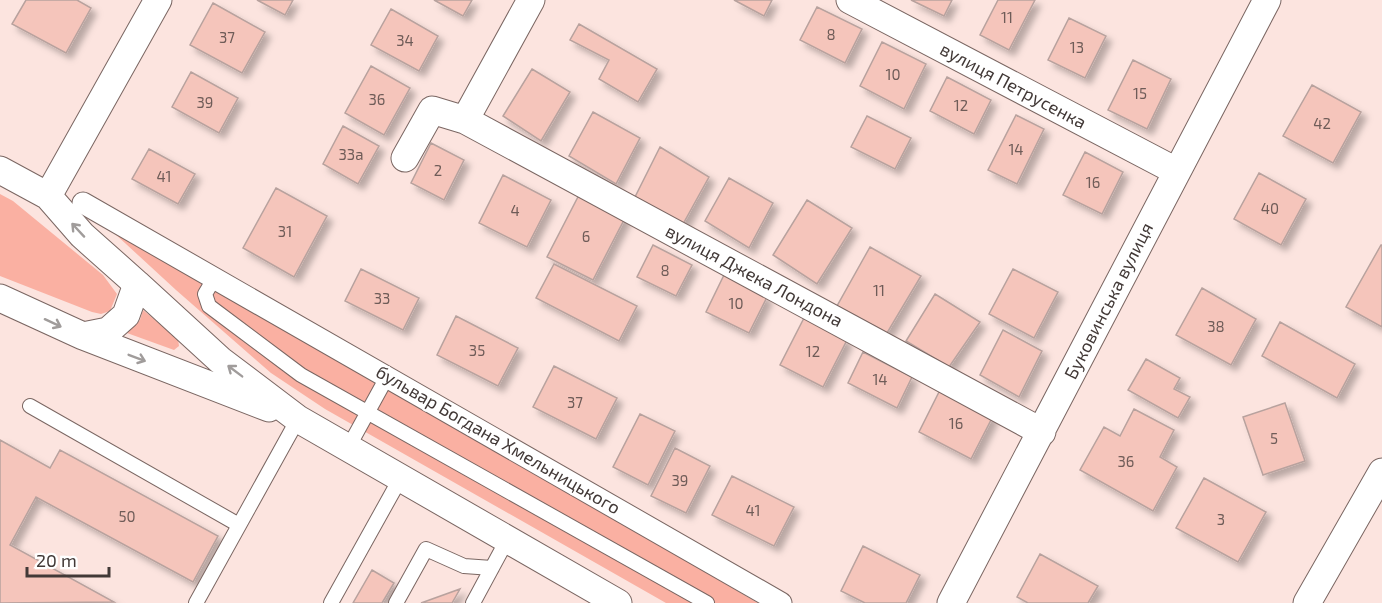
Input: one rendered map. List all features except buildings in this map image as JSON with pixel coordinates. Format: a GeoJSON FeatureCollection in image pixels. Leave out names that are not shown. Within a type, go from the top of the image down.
{"type":"FeatureCollection","features":[{"type":"Feature","properties":{"kind":"street"},"geometry":{"type":"LineString","coordinates":[[48,196],[158,0]]}},
{"type":"Feature","properties":{"kind":"street"},"geometry":{"type":"LineString","coordinates":[[465,120],[531,0]]}},
{"type":"Feature","properties":{"kind":"street","name":"вулиця Петрусенка"},"geometry":{"type":"LineString","coordinates":[[850,0],[1176,171]]}},
{"type":"Feature","properties":{"kind":"street","name":"Буковинська вулиця"},"geometry":{"type":"LineString","coordinates":[[951,603],[1267,0]]}},
{"type":"Feature","properties":{"kind":"street","name":"вулиця Джека Лондона"},"geometry":{"type":"LineString","coordinates":[[405,158],[432,110],[465,120],[1042,432]]}},
{"type":"Feature","properties":{"kind":"street"},"geometry":{"type":"LineString","coordinates":[[0,170],[48,196],[82,235],[220,360],[298,419],[618,603]]}},
{"type":"Feature","properties":{"kind":"street","name":"бульвар Богдана Хмельницького"},"geometry":{"type":"LineString","coordinates":[[83,203],[781,603]]}},
{"type":"Feature","properties":{"kind":"street"},"geometry":{"type":"LineString","coordinates":[[82,336],[108,331],[126,315],[137,284]]}},
{"type":"Feature","properties":{"kind":"street"},"geometry":{"type":"LineString","coordinates":[[0,298],[82,336],[298,419]]}},
{"type":"Feature","properties":{"kind":"street"},"geometry":{"type":"LineString","coordinates":[[1306,603],[1382,472]]}},
{"type":"Feature","properties":{"kind":"lane"},"geometry":{"type":"LineString","coordinates":[[215,277],[205,294],[209,306],[301,375],[707,603]]}},
{"type":"Feature","properties":{"kind":"lane"},"geometry":{"type":"LineString","coordinates":[[348,448],[387,377]]}},
{"type":"Feature","properties":{"kind":"lane"},"geometry":{"type":"LineString","coordinates":[[30,406],[239,525]]}},
{"type":"Feature","properties":{"kind":"lane"},"geometry":{"type":"LineString","coordinates":[[196,603],[298,419]]}},
{"type":"Feature","properties":{"kind":"lane"},"geometry":{"type":"LineString","coordinates":[[332,603],[400,479]]}},
{"type":"Feature","properties":{"kind":"lane"},"geometry":{"type":"LineString","coordinates":[[473,603],[507,540]]}},
{"type":"Feature","properties":{"kind":"lane"},"geometry":{"type":"LineString","coordinates":[[396,603],[426,549],[464,566],[492,568]]}},
{"type":"Feature","properties":{"kind":"shaded area"},"geometry":{"type":"Polygon","coordinates":[[[0,194],[13,201],[103,275],[117,294],[110,311],[101,314],[92,312],[0,276],[0,194]]]}},
{"type":"Feature","properties":{"kind":"shaded area"},"geometry":{"type":"Polygon","coordinates":[[[88,209],[758,603],[666,603],[325,409],[271,373],[88,209]]]}},
{"type":"Feature","properties":{"kind":"shaded area"},"geometry":{"type":"Polygon","coordinates":[[[143,310],[178,339],[179,346],[174,350],[127,333],[140,320],[143,310]]]}}]}
